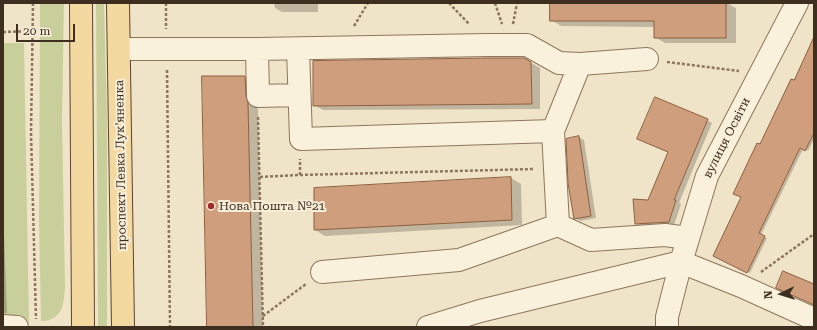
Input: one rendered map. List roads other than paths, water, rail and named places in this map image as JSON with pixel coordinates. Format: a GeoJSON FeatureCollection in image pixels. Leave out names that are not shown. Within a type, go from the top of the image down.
{"type":"FeatureCollection","features":[{"type":"Feature","properties":{"kind":"main road"},"geometry":{"type":"LineString","coordinates":[[81,3],[83,327]]}},
{"type":"Feature","properties":{"kind":"main road","name":"проспект Левка Лукʼяненка"},"geometry":{"type":"LineString","coordinates":[[118,3],[123,327]]}},
{"type":"Feature","properties":{"kind":"street","name":"вулиця Освіти"},"geometry":{"type":"LineString","coordinates":[[667,327],[666,316],[707,176],[797,3]]}},
{"type":"Feature","properties":{"kind":"street"},"geometry":{"type":"LineString","coordinates":[[119,49],[166,48],[257,50],[480,45],[527,46],[559,63],[580,64],[646,59]]}},
{"type":"Feature","properties":{"kind":"street"},"geometry":{"type":"LineString","coordinates":[[298,49],[301,139],[553,131]]}},
{"type":"Feature","properties":{"kind":"street"},"geometry":{"type":"LineString","coordinates":[[257,50],[258,96],[299,95]]}},
{"type":"Feature","properties":{"kind":"street"},"geometry":{"type":"LineString","coordinates":[[558,225],[553,131],[580,64]]}},
{"type":"Feature","properties":{"kind":"street"},"geometry":{"type":"LineString","coordinates":[[322,272],[459,260],[558,225],[591,240],[665,235],[688,238]]}},
{"type":"Feature","properties":{"kind":"street"},"geometry":{"type":"LineString","coordinates":[[428,327],[480,311],[681,262],[741,286],[814,319]]}},
{"type":"Feature","properties":{"kind":"street"},"geometry":{"type":"LineString","coordinates":[[3,326],[27,323]]}},
{"type":"Feature","properties":{"kind":"place","name":"Нова Пошта №21"},"geometry":{"type":"Point","coordinates":[211,206]}}]}
